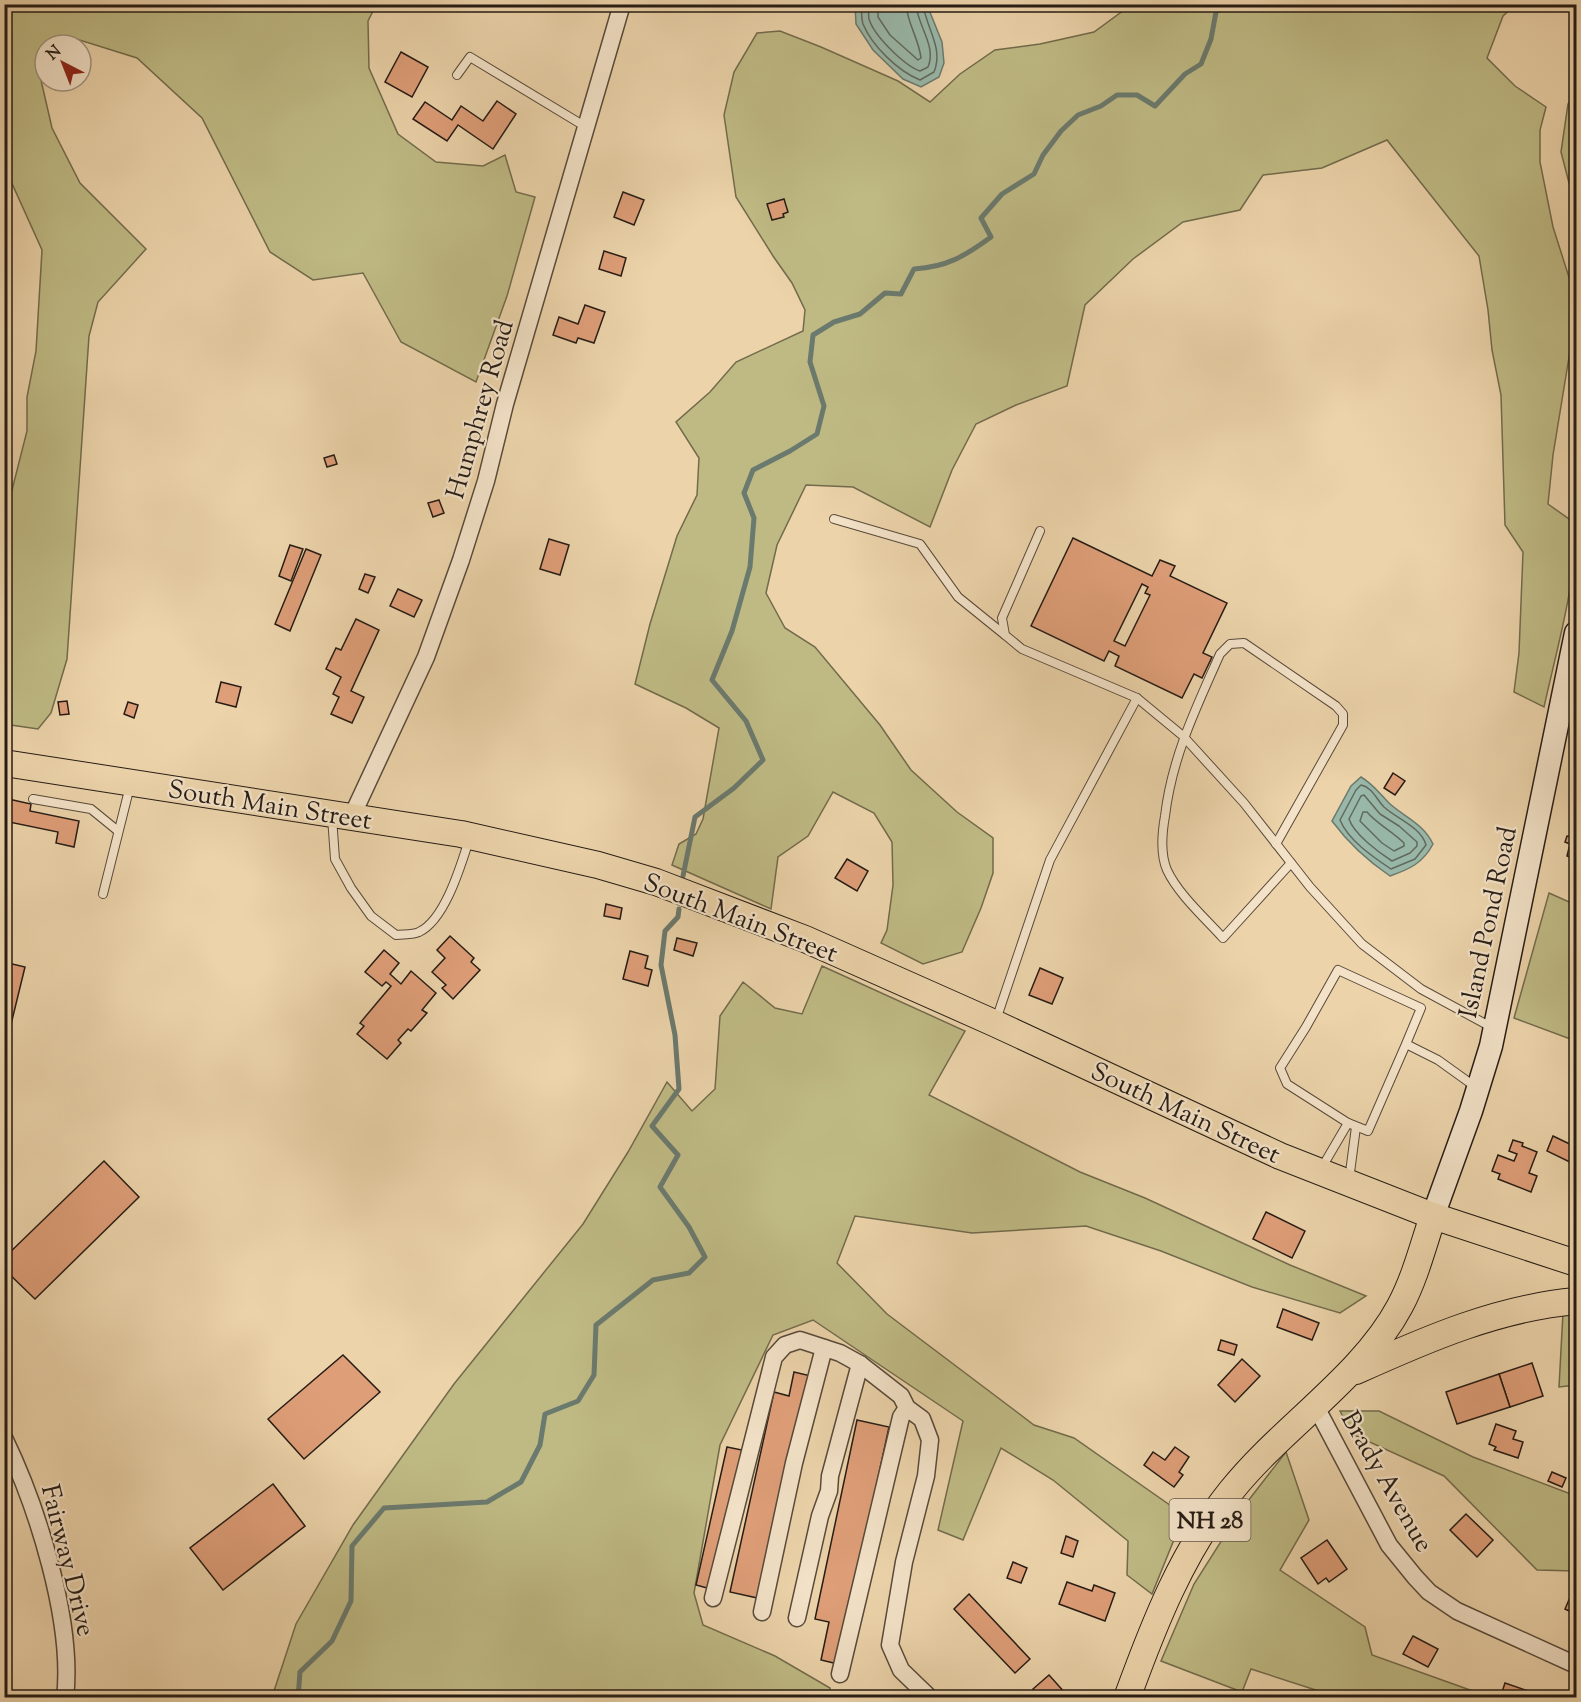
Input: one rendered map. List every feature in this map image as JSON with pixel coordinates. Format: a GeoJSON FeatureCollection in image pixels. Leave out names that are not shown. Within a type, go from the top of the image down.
{"type":"FeatureCollection","features":[{"type":"Feature","properties":{"kind":"main road","name":"South Main Street"},"geometry":{"type":"LineString","coordinates":[[4,763],[470,835],[598,865],[685,892],[805,939],[994,1023],[1280,1156],[1433,1216],[1576,1263]]}},
{"type":"Feature","properties":{"kind":"main road","name":"NH 28"},"geometry":{"type":"LineString","coordinates":[[1127,1698],[1169,1592],[1199,1535],[1231,1490],[1257,1461],[1368,1352],[1400,1307],[1433,1216]]}},
{"type":"Feature","properties":{"kind":"main road","name":"NH 28"},"geometry":{"type":"LineString","coordinates":[[1344,1376],[1413,1345],[1474,1322],[1521,1309],[1576,1301]]}},
{"type":"Feature","properties":{"kind":"street","name":"Humphrey Road"},"geometry":{"type":"LineString","coordinates":[[342,814],[426,657],[461,560],[486,481],[505,404],[622,4]]}},
{"type":"Feature","properties":{"kind":"street","name":"Island Pond Road"},"geometry":{"type":"LineString","coordinates":[[1433,1216],[1478,1089],[1495,1029],[1576,636]]}},
{"type":"Feature","properties":{"kind":"street"},"geometry":{"type":"LineString","coordinates":[[713,1598],[774,1357],[785,1345],[800,1340],[840,1353],[860,1364],[901,1396],[907,1408],[922,1419],[930,1440],[926,1476],[904,1563],[890,1645],[901,1670],[930,1698]]}},
{"type":"Feature","properties":{"kind":"street"},"geometry":{"type":"LineString","coordinates":[[762,1612],[794,1463],[824,1348]]}},
{"type":"Feature","properties":{"kind":"street"},"geometry":{"type":"LineString","coordinates":[[797,1618],[820,1516],[829,1491],[830,1476],[860,1364]]}},
{"type":"Feature","properties":{"kind":"street","name":"Brady Avenue"},"geometry":{"type":"LineString","coordinates":[[1315,1405],[1389,1545],[1422,1584],[1456,1611],[1576,1665]]}},
{"type":"Feature","properties":{"kind":"street"},"geometry":{"type":"LineString","coordinates":[[840,1674],[901,1417],[907,1408]]}},
{"type":"Feature","properties":{"kind":"street","name":"Fairway Drive"},"geometry":{"type":"LineString","coordinates":[[4,1438],[24,1485],[56,1592],[66,1644],[65,1698]]}},
{"type":"Feature","properties":{"kind":"lane"},"geometry":{"type":"LineString","coordinates":[[457,75],[470,57],[586,127]]}},
{"type":"Feature","properties":{"kind":"lane"},"geometry":{"type":"LineString","coordinates":[[834,519],[920,544],[958,597],[1022,649],[1137,698],[1183,736],[1244,803],[1291,863],[1362,944],[1421,989],[1495,1029]]}},
{"type":"Feature","properties":{"kind":"lane"},"geometry":{"type":"LineString","coordinates":[[1005,635],[1002,618],[1040,531]]}},
{"type":"Feature","properties":{"kind":"lane"},"geometry":{"type":"LineString","coordinates":[[1276,844],[1342,725],[1342,714],[1336,706],[1244,644],[1230,644],[1220,654],[1183,736],[1169,784],[1162,837],[1167,870],[1184,895],[1223,938],[1291,863]]}},
{"type":"Feature","properties":{"kind":"lane"},"geometry":{"type":"LineString","coordinates":[[994,1023],[1050,860],[1137,698]]}},
{"type":"Feature","properties":{"kind":"lane"},"geometry":{"type":"LineString","coordinates":[[103,894],[131,782]]}},
{"type":"Feature","properties":{"kind":"lane"},"geometry":{"type":"LineString","coordinates":[[33,799],[91,809],[118,831]]}},
{"type":"Feature","properties":{"kind":"lane"},"geometry":{"type":"LineString","coordinates":[[342,814],[335,859],[351,888],[371,916],[396,935],[418,932],[434,921],[456,880],[470,835]]}},
{"type":"Feature","properties":{"kind":"lane"},"geometry":{"type":"LineString","coordinates":[[1338,970],[1421,1008],[1368,1131],[1352,1125],[1287,1084],[1280,1068],[1338,970]]}},
{"type":"Feature","properties":{"kind":"lane"},"geometry":{"type":"LineString","coordinates":[[1406,1044],[1438,1060],[1478,1089]]}},
{"type":"Feature","properties":{"kind":"lane"},"geometry":{"type":"LineString","coordinates":[[1319,1171],[1352,1125]]}},
{"type":"Feature","properties":{"kind":"lane"},"geometry":{"type":"LineString","coordinates":[[1348,1183],[1352,1125]]}},
{"type":"Feature","properties":{"kind":"shaded area"},"geometry":{"type":"Polygon","coordinates":[[[5,4],[376,5],[368,21],[369,68],[398,134],[436,162],[483,166],[505,155],[516,192],[535,197],[507,296],[476,382],[401,342],[363,273],[313,280],[270,252],[202,118],[137,58],[93,44],[93,33],[33,33],[33,93],[44,93],[52,128],[80,183],[146,249],[98,302],[89,336],[67,659],[51,713],[38,729],[4,724],[5,511],[27,431],[27,397],[36,351],[42,250],[5,168],[5,4]]]}},
{"type":"Feature","properties":{"kind":"shaded area"},"geometry":{"type":"Polygon","coordinates":[[[1126,5],[1515,5],[1503,16],[1487,58],[1515,86],[1546,107],[1540,130],[1540,162],[1553,227],[1574,293],[1571,345],[1553,455],[1548,504],[1576,524],[1573,570],[1565,616],[1544,707],[1514,692],[1519,653],[1523,552],[1505,525],[1501,395],[1492,350],[1479,256],[1387,140],[1322,168],[1263,175],[1240,210],[1183,222],[1133,259],[1085,305],[1067,386],[1016,405],[976,424],[952,470],[930,527],[853,487],[806,485],[777,545],[766,593],[785,628],[815,647],[880,725],[911,770],[957,812],[993,838],[993,873],[962,952],[923,964],[881,943],[887,930],[893,885],[892,842],[874,813],[833,792],[808,836],[778,857],[771,909],[672,865],[679,844],[696,834],[703,819],[719,728],[686,708],[635,684],[650,624],[677,536],[697,495],[699,458],[676,422],[710,392],[736,362],[803,331],[805,310],[792,283],[736,197],[724,115],[734,72],[757,33],[780,31],[821,47],[898,81],[930,102],[960,74],[995,50],[1040,44],[1094,32],[1124,10],[1126,5]]]}},
{"type":"Feature","properties":{"kind":"shaded area"},"geometry":{"type":"Polygon","coordinates":[[[1576,94],[1576,210],[1561,152],[1568,104],[1576,94]]]}},
{"type":"Feature","properties":{"kind":"shaded area"},"geometry":{"type":"Polygon","coordinates":[[[1549,893],[1576,905],[1576,1031],[1573,1040],[1514,1018],[1549,893]]]}},
{"type":"Feature","properties":{"kind":"shaded area"},"geometry":{"type":"Polygon","coordinates":[[[822,966],[965,1031],[929,1095],[1080,1172],[1145,1198],[1290,1265],[1366,1296],[1340,1313],[1252,1287],[1161,1251],[1086,1226],[972,1233],[855,1216],[837,1263],[887,1314],[1034,1425],[1074,1438],[1184,1515],[1152,1594],[1127,1575],[1128,1541],[1053,1480],[1001,1448],[963,1540],[938,1530],[963,1421],[813,1320],[773,1335],[720,1445],[694,1593],[703,1625],[775,1656],[830,1688],[831,1697],[272,1697],[296,1624],[353,1525],[454,1384],[583,1224],[628,1152],[667,1082],[692,1111],[715,1089],[720,1016],[743,982],[775,1008],[802,1014],[822,966]]]}},
{"type":"Feature","properties":{"kind":"shaded area"},"geometry":{"type":"Polygon","coordinates":[[[1563,1313],[1576,1316],[1576,1385],[1559,1387],[1563,1313]]]}},
{"type":"Feature","properties":{"kind":"shaded area"},"geometry":{"type":"Polygon","coordinates":[[[1340,1411],[1379,1411],[1473,1457],[1576,1496],[1576,1571],[1537,1570],[1444,1476],[1352,1434],[1340,1411]]]}},
{"type":"Feature","properties":{"kind":"shaded area"},"geometry":{"type":"Polygon","coordinates":[[[1286,1452],[1309,1520],[1280,1570],[1365,1627],[1372,1655],[1484,1695],[1483,1697],[1332,1697],[1251,1669],[1242,1692],[1161,1661],[1194,1584],[1241,1510],[1286,1452]]]}},
{"type":"Feature","properties":{"kind":"water"},"geometry":{"type":"Polygon","coordinates":[[[855,5],[927,5],[942,42],[944,63],[939,77],[921,87],[903,79],[873,50],[856,24],[855,5]]]}},
{"type":"Feature","properties":{"kind":"water"},"geometry":{"type":"Polygon","coordinates":[[[1361,777],[1395,808],[1419,825],[1433,844],[1425,856],[1404,871],[1390,876],[1359,852],[1332,821],[1351,786],[1361,777]]]}},
{"type":"Feature","properties":{"kind":"building"},"geometry":{"type":"Polygon","coordinates":[[[401,52],[428,67],[412,97],[385,82],[401,52]]]}},
{"type":"Feature","properties":{"kind":"building"},"geometry":{"type":"Polygon","coordinates":[[[497,101],[516,114],[493,149],[458,125],[447,141],[413,119],[425,102],[452,120],[461,106],[483,121],[497,101]]]}},
{"type":"Feature","properties":{"kind":"building"},"geometry":{"type":"Polygon","coordinates":[[[623,192],[644,200],[634,225],[614,217],[623,192]]]}},
{"type":"Feature","properties":{"kind":"building"},"geometry":{"type":"Polygon","coordinates":[[[784,199],[788,212],[783,214],[784,217],[772,220],[767,204],[784,199]]]}},
{"type":"Feature","properties":{"kind":"building"},"geometry":{"type":"Polygon","coordinates":[[[604,251],[626,258],[621,276],[599,269],[604,251]]]}},
{"type":"Feature","properties":{"kind":"building"},"geometry":{"type":"Polygon","coordinates":[[[585,305],[605,312],[594,343],[578,338],[576,343],[553,335],[559,317],[578,324],[585,305]]]}},
{"type":"Feature","properties":{"kind":"building"},"geometry":{"type":"Polygon","coordinates":[[[334,455],[337,464],[327,467],[324,458],[334,455]]]}},
{"type":"Feature","properties":{"kind":"building"},"geometry":{"type":"Polygon","coordinates":[[[439,500],[444,513],[433,517],[428,503],[439,500]]]}},
{"type":"Feature","properties":{"kind":"building"},"geometry":{"type":"Polygon","coordinates":[[[1073,538],[1152,576],[1160,560],[1175,566],[1170,576],[1227,603],[1203,653],[1212,657],[1202,678],[1194,674],[1182,698],[1115,666],[1119,656],[1109,651],[1104,661],[1031,626],[1073,538]],[[1142,584],[1114,641],[1125,646],[1150,595],[1145,593],[1148,587],[1142,584]]]}},
{"type":"Feature","properties":{"kind":"building"},"geometry":{"type":"Polygon","coordinates":[[[549,539],[569,545],[560,575],[540,569],[549,539]]]}},
{"type":"Feature","properties":{"kind":"building"},"geometry":{"type":"Polygon","coordinates":[[[290,545],[303,549],[291,581],[279,576],[290,545]]]}},
{"type":"Feature","properties":{"kind":"building"},"geometry":{"type":"Polygon","coordinates":[[[306,549],[321,555],[290,631],[275,624],[306,549]]]}},
{"type":"Feature","properties":{"kind":"building"},"geometry":{"type":"Polygon","coordinates":[[[365,574],[375,577],[368,593],[359,589],[365,574]]]}},
{"type":"Feature","properties":{"kind":"building"},"geometry":{"type":"Polygon","coordinates":[[[398,589],[422,600],[414,617],[390,606],[398,589]]]}},
{"type":"Feature","properties":{"kind":"building"},"geometry":{"type":"Polygon","coordinates":[[[356,619],[379,630],[351,691],[364,697],[352,723],[331,714],[339,697],[333,694],[341,677],[326,669],[336,648],[341,650],[356,619]]]}},
{"type":"Feature","properties":{"kind":"building"},"geometry":{"type":"Polygon","coordinates":[[[221,682],[241,687],[236,707],[216,702],[221,682]]]}},
{"type":"Feature","properties":{"kind":"building"},"geometry":{"type":"Polygon","coordinates":[[[67,701],[69,714],[60,715],[58,702],[67,701]]]}},
{"type":"Feature","properties":{"kind":"building"},"geometry":{"type":"Polygon","coordinates":[[[128,702],[138,705],[134,718],[124,714],[128,702]]]}},
{"type":"Feature","properties":{"kind":"building"},"geometry":{"type":"Polygon","coordinates":[[[1393,773],[1405,781],[1395,795],[1384,788],[1393,773]]]}},
{"type":"Feature","properties":{"kind":"building"},"geometry":{"type":"Polygon","coordinates":[[[4,798],[31,804],[30,811],[79,821],[74,847],[56,843],[58,832],[4,821],[4,798]]]}},
{"type":"Feature","properties":{"kind":"building"},"geometry":{"type":"Polygon","coordinates":[[[1576,822],[1576,859],[1567,856],[1570,844],[1565,842],[1567,836],[1573,837],[1576,822]]]}},
{"type":"Feature","properties":{"kind":"building"},"geometry":{"type":"Polygon","coordinates":[[[847,859],[868,871],[857,891],[835,878],[847,859]]]}},
{"type":"Feature","properties":{"kind":"building"},"geometry":{"type":"Polygon","coordinates":[[[606,904],[622,908],[620,919],[604,916],[606,904]]]}},
{"type":"Feature","properties":{"kind":"building"},"geometry":{"type":"Polygon","coordinates":[[[450,936],[474,958],[471,962],[480,970],[453,999],[442,988],[446,985],[432,972],[445,958],[437,950],[450,936]]]}},
{"type":"Feature","properties":{"kind":"building"},"geometry":{"type":"Polygon","coordinates":[[[677,938],[697,943],[693,956],[674,950],[677,938]]]}},
{"type":"Feature","properties":{"kind":"building"},"geometry":{"type":"Polygon","coordinates":[[[384,950],[399,963],[390,974],[401,984],[411,971],[436,993],[422,1010],[427,1013],[411,1031],[408,1029],[398,1040],[401,1043],[387,1059],[357,1034],[364,1026],[360,1023],[391,986],[386,982],[382,986],[365,972],[384,950]]]}},
{"type":"Feature","properties":{"kind":"building"},"geometry":{"type":"Polygon","coordinates":[[[630,951],[648,956],[645,968],[652,970],[648,986],[623,979],[630,951]]]}},
{"type":"Feature","properties":{"kind":"building"},"geometry":{"type":"Polygon","coordinates":[[[4,962],[25,967],[4,1053],[4,962]]]}},
{"type":"Feature","properties":{"kind":"building"},"geometry":{"type":"Polygon","coordinates":[[[1040,968],[1063,978],[1052,1004],[1029,995],[1040,968]]]}},
{"type":"Feature","properties":{"kind":"building"},"geometry":{"type":"Polygon","coordinates":[[[1553,1136],[1576,1147],[1576,1165],[1547,1151],[1553,1136]]]}},
{"type":"Feature","properties":{"kind":"building"},"geometry":{"type":"Polygon","coordinates":[[[1513,1140],[1537,1152],[1529,1173],[1537,1176],[1531,1192],[1498,1179],[1500,1174],[1492,1171],[1498,1155],[1514,1161],[1517,1154],[1509,1151],[1513,1140]]]}},
{"type":"Feature","properties":{"kind":"building"},"geometry":{"type":"Polygon","coordinates":[[[104,1161],[139,1197],[35,1299],[4,1269],[4,1258],[104,1161]]]}},
{"type":"Feature","properties":{"kind":"building"},"geometry":{"type":"Polygon","coordinates":[[[1266,1212],[1305,1231],[1292,1258],[1253,1239],[1266,1212]]]}},
{"type":"Feature","properties":{"kind":"building"},"geometry":{"type":"Polygon","coordinates":[[[1283,1309],[1319,1323],[1312,1340],[1277,1327],[1283,1309]]]}},
{"type":"Feature","properties":{"kind":"building"},"geometry":{"type":"Polygon","coordinates":[[[1221,1340],[1237,1345],[1234,1355],[1218,1350],[1221,1340]]]}},
{"type":"Feature","properties":{"kind":"building"},"geometry":{"type":"Polygon","coordinates":[[[343,1355],[380,1392],[304,1459],[268,1419],[343,1355]]]}},
{"type":"Feature","properties":{"kind":"building"},"geometry":{"type":"Polygon","coordinates":[[[1242,1359],[1260,1376],[1235,1402],[1218,1385],[1242,1359]]]}},
{"type":"Feature","properties":{"kind":"building"},"geometry":{"type":"Polygon","coordinates":[[[1532,1363],[1543,1396],[1510,1407],[1499,1374],[1532,1363]]]}},
{"type":"Feature","properties":{"kind":"building"},"geometry":{"type":"Polygon","coordinates":[[[794,1372],[811,1376],[762,1599],[730,1592],[774,1392],[789,1396],[794,1372]]]}},
{"type":"Feature","properties":{"kind":"building"},"geometry":{"type":"Polygon","coordinates":[[[1499,1374],[1510,1407],[1457,1424],[1446,1392],[1499,1374]]]}},
{"type":"Feature","properties":{"kind":"building"},"geometry":{"type":"Polygon","coordinates":[[[857,1420],[889,1427],[838,1664],[821,1660],[829,1622],[815,1619],[857,1420]]]}},
{"type":"Feature","properties":{"kind":"building"},"geometry":{"type":"Polygon","coordinates":[[[1496,1424],[1516,1431],[1513,1439],[1523,1442],[1518,1458],[1494,1450],[1496,1447],[1489,1444],[1496,1424]]]}},
{"type":"Feature","properties":{"kind":"building"},"geometry":{"type":"Polygon","coordinates":[[[727,1447],[742,1450],[711,1589],[696,1585],[727,1447]]]}},
{"type":"Feature","properties":{"kind":"building"},"geometry":{"type":"Polygon","coordinates":[[[1175,1447],[1189,1457],[1179,1472],[1183,1475],[1174,1487],[1144,1465],[1153,1452],[1165,1460],[1175,1447]]]}},
{"type":"Feature","properties":{"kind":"building"},"geometry":{"type":"Polygon","coordinates":[[[1552,1472],[1566,1478],[1562,1487],[1548,1481],[1552,1472]]]}},
{"type":"Feature","properties":{"kind":"building"},"geometry":{"type":"Polygon","coordinates":[[[273,1484],[305,1526],[223,1590],[190,1548],[273,1484]]]}},
{"type":"Feature","properties":{"kind":"building"},"geometry":{"type":"Polygon","coordinates":[[[1466,1514],[1493,1540],[1477,1557],[1450,1530],[1466,1514]]]}},
{"type":"Feature","properties":{"kind":"building"},"geometry":{"type":"Polygon","coordinates":[[[1066,1536],[1078,1541],[1073,1557],[1061,1553],[1066,1536]]]}},
{"type":"Feature","properties":{"kind":"building"},"geometry":{"type":"Polygon","coordinates":[[[1327,1540],[1347,1569],[1329,1582],[1326,1578],[1318,1584],[1301,1558],[1327,1540]]]}},
{"type":"Feature","properties":{"kind":"building"},"geometry":{"type":"Polygon","coordinates":[[[1013,1562],[1027,1568],[1021,1583],[1007,1578],[1013,1562]]]}},
{"type":"Feature","properties":{"kind":"building"},"geometry":{"type":"Polygon","coordinates":[[[1067,1582],[1092,1591],[1094,1585],[1115,1593],[1105,1621],[1059,1604],[1067,1582]]]}},
{"type":"Feature","properties":{"kind":"building"},"geometry":{"type":"Polygon","coordinates":[[[1574,1588],[1576,1589],[1576,1614],[1565,1609],[1574,1588]]]}},
{"type":"Feature","properties":{"kind":"building"},"geometry":{"type":"Polygon","coordinates":[[[969,1594],[1030,1659],[1015,1673],[954,1609],[969,1594]]]}},
{"type":"Feature","properties":{"kind":"building"},"geometry":{"type":"Polygon","coordinates":[[[1413,1636],[1438,1649],[1428,1667],[1403,1654],[1413,1636]]]}},
{"type":"Feature","properties":{"kind":"building"},"geometry":{"type":"Polygon","coordinates":[[[1049,1675],[1066,1694],[1062,1698],[1041,1698],[1033,1689],[1049,1675]]]}},
{"type":"Feature","properties":{"kind":"building"},"geometry":{"type":"Polygon","coordinates":[[[1505,1683],[1540,1695],[1539,1698],[1500,1698],[1505,1683]]]}},
{"type":"Feature","properties":{"kind":"waterway"},"geometry":{"type":"LineString","coordinates":[[683,876],[695,817],[734,788],[763,760],[746,721],[712,680],[732,631],[750,567],[754,518],[744,493],[753,470],[817,434],[824,406],[810,362],[813,335],[834,322],[860,314],[885,293],[901,294],[914,269],[946,263],[973,250],[991,237],[981,218],[1002,194],[1034,174],[1043,155],[1061,131],[1078,115],[1101,106],[1117,95],[1137,95],[1155,106],[1185,74],[1201,64],[1211,39],[1216,12],[1227,4]]}},
{"type":"Feature","properties":{"kind":"waterway"},"geometry":{"type":"LineString","coordinates":[[298,1698],[300,1672],[332,1641],[351,1601],[352,1546],[384,1508],[487,1502],[521,1482],[540,1445],[545,1414],[578,1401],[594,1375],[596,1325],[653,1280],[689,1273],[705,1257],[689,1227],[660,1187],[678,1155],[652,1126],[679,1089],[675,1035],[661,965],[665,931],[678,917],[679,909]]}}]}
